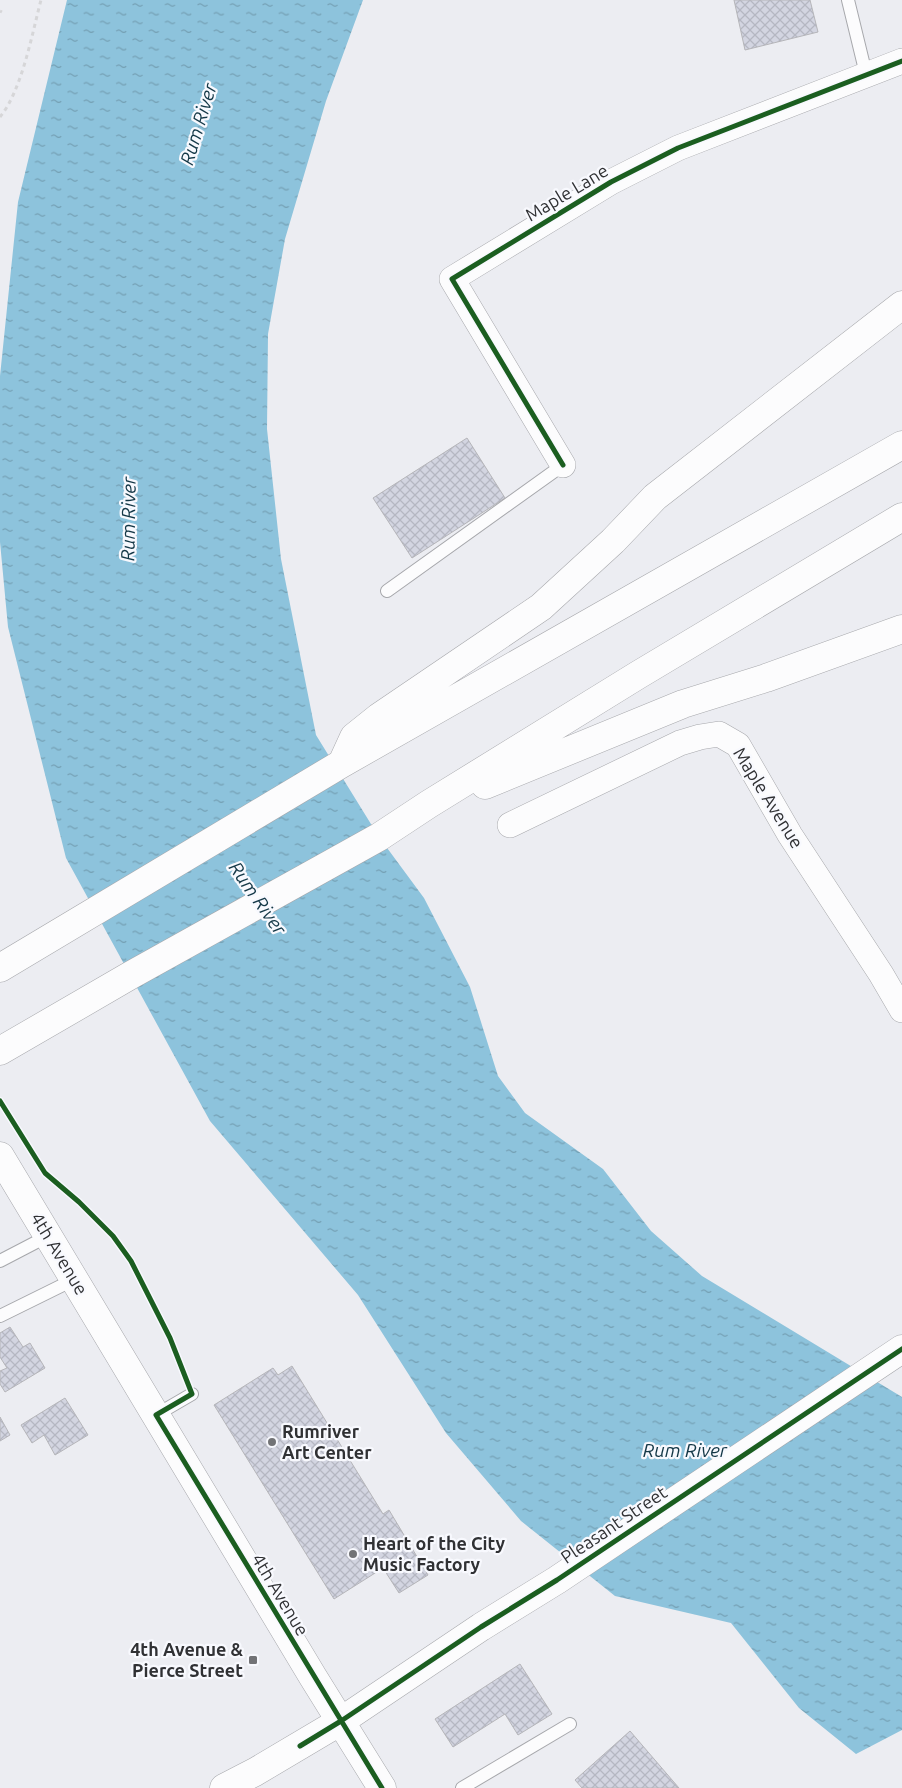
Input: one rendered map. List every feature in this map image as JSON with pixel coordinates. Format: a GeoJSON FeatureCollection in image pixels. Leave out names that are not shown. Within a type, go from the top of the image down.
{"type":"FeatureCollection","features":[{"type":"Feature","properties":{"kind":"main road"},"geometry":{"type":"LineString","coordinates":[[342,764],[354,737],[378,718],[541,607],[613,541],[654,497],[902,305]]}},
{"type":"Feature","properties":{"kind":"main road"},"geometry":{"type":"LineString","coordinates":[[0,968],[342,764],[902,445]]}},
{"type":"Feature","properties":{"kind":"main road"},"geometry":{"type":"LineString","coordinates":[[0,1051],[131,975],[379,837],[638,675],[902,517]]}},
{"type":"Feature","properties":{"kind":"main road"},"geometry":{"type":"LineString","coordinates":[[429,804],[472,791],[683,704],[766,678],[902,629]]}},
{"type":"Feature","properties":{"kind":"main road","name":"4th Avenue"},"geometry":{"type":"LineString","coordinates":[[0,1156],[382,1788]]}},
{"type":"Feature","properties":{"kind":"main road","name":"Pleasant Street"},"geometry":{"type":"LineString","coordinates":[[224,1788],[255,1772],[341,1721],[482,1627],[557,1580],[894,1354]]}},
{"type":"Feature","properties":{"kind":"street","name":"Maple Lane"},"geometry":{"type":"LineString","coordinates":[[563,465],[452,279],[611,182],[678,148],[902,61]]}},
{"type":"Feature","properties":{"kind":"street","name":"Maple Avenue"},"geometry":{"type":"LineString","coordinates":[[510,826],[680,743],[719,734],[738,746],[790,835],[881,974],[902,1010]]}},
{"type":"Feature","properties":{"kind":"lane"},"geometry":{"type":"LineString","coordinates":[[848,0],[866,74]]}},
{"type":"Feature","properties":{"kind":"lane"},"geometry":{"type":"LineString","coordinates":[[387,591],[563,465]]}},
{"type":"Feature","properties":{"kind":"lane"},"geometry":{"type":"LineString","coordinates":[[0,1261],[48,1236]]}},
{"type":"Feature","properties":{"kind":"lane"},"geometry":{"type":"LineString","coordinates":[[0,1316],[75,1279]]}},
{"type":"Feature","properties":{"kind":"lane"},"geometry":{"type":"LineString","coordinates":[[156,1415],[192,1394]]}},
{"type":"Feature","properties":{"kind":"lane"},"geometry":{"type":"LineString","coordinates":[[462,1788],[570,1724]]}},
{"type":"Feature","properties":{"kind":"path"},"geometry":{"type":"LineString","coordinates":[[0,117],[5,111],[20,77],[41,0]]}},
{"type":"Feature","properties":{"kind":"path"},"geometry":{"type":"LineString","coordinates":[[0,19],[2,10]]}},
{"type":"Feature","properties":{"kind":"water","name":"Rum River"},"geometry":{"type":"Polygon","coordinates":[[[67,0],[363,0],[326,101],[285,239],[268,334],[267,429],[281,559],[316,735],[379,837],[424,898],[470,987],[498,1076],[525,1113],[603,1169],[651,1231],[702,1276],[902,1397],[902,1730],[856,1754],[799,1708],[731,1623],[615,1596],[521,1521],[446,1433],[358,1295],[210,1121],[66,858],[8,627],[0,542],[0,376],[18,202],[67,0]]]}},
{"type":"Feature","properties":{"kind":"building"},"geometry":{"type":"Polygon","coordinates":[[[734,0],[810,0],[818,32],[745,50],[734,0]]]}},
{"type":"Feature","properties":{"kind":"building"},"geometry":{"type":"Polygon","coordinates":[[[467,438],[505,498],[412,558],[373,498],[467,438]]]}},
{"type":"Feature","properties":{"kind":"building"},"geometry":{"type":"Polygon","coordinates":[[[10,1327],[23,1347],[30,1343],[45,1368],[5,1392],[0,1384],[0,1371],[7,1368],[0,1357],[0,1333],[10,1327]]]}},
{"type":"Feature","properties":{"kind":"building"},"geometry":{"type":"Polygon","coordinates":[[[292,1366],[383,1514],[389,1510],[428,1575],[399,1593],[383,1568],[334,1599],[214,1405],[273,1368],[278,1375],[292,1366]]]}},
{"type":"Feature","properties":{"kind":"building"},"geometry":{"type":"Polygon","coordinates":[[[65,1398],[88,1435],[55,1455],[44,1435],[32,1443],[21,1425],[65,1398]]]}},
{"type":"Feature","properties":{"kind":"building"},"geometry":{"type":"Polygon","coordinates":[[[0,1417],[10,1435],[0,1441],[0,1417]]]}},
{"type":"Feature","properties":{"kind":"building"},"geometry":{"type":"Polygon","coordinates":[[[520,1664],[552,1714],[518,1735],[505,1714],[453,1747],[435,1719],[520,1664]]]}},
{"type":"Feature","properties":{"kind":"building"},"geometry":{"type":"Polygon","coordinates":[[[630,1731],[679,1788],[582,1788],[575,1780],[630,1731]]]}},
{"type":"Feature","properties":{"kind":"cycle path"},"geometry":{"type":"LineString","coordinates":[[563,465],[452,279],[611,182],[678,148],[902,61]]}},
{"type":"Feature","properties":{"kind":"cycle path"},"geometry":{"type":"LineString","coordinates":[[0,1101],[45,1173],[79,1202],[113,1236],[131,1261],[170,1338],[192,1394],[156,1415],[382,1788]]}},
{"type":"Feature","properties":{"kind":"cycle path"},"geometry":{"type":"LineString","coordinates":[[300,1746],[341,1721],[481,1627],[557,1580],[902,1349]]}},
{"type":"Feature","properties":{"kind":"place","name":"Rumriver Art Center"},"geometry":{"type":"Point","coordinates":[272,1442]}},
{"type":"Feature","properties":{"kind":"place","name":"Heart of the City Music Factory"},"geometry":{"type":"Point","coordinates":[353,1554]}},
{"type":"Feature","properties":{"kind":"place","name":"4th Avenue & Pierce Street"},"geometry":{"type":"Point","coordinates":[253,1660]}}]}
